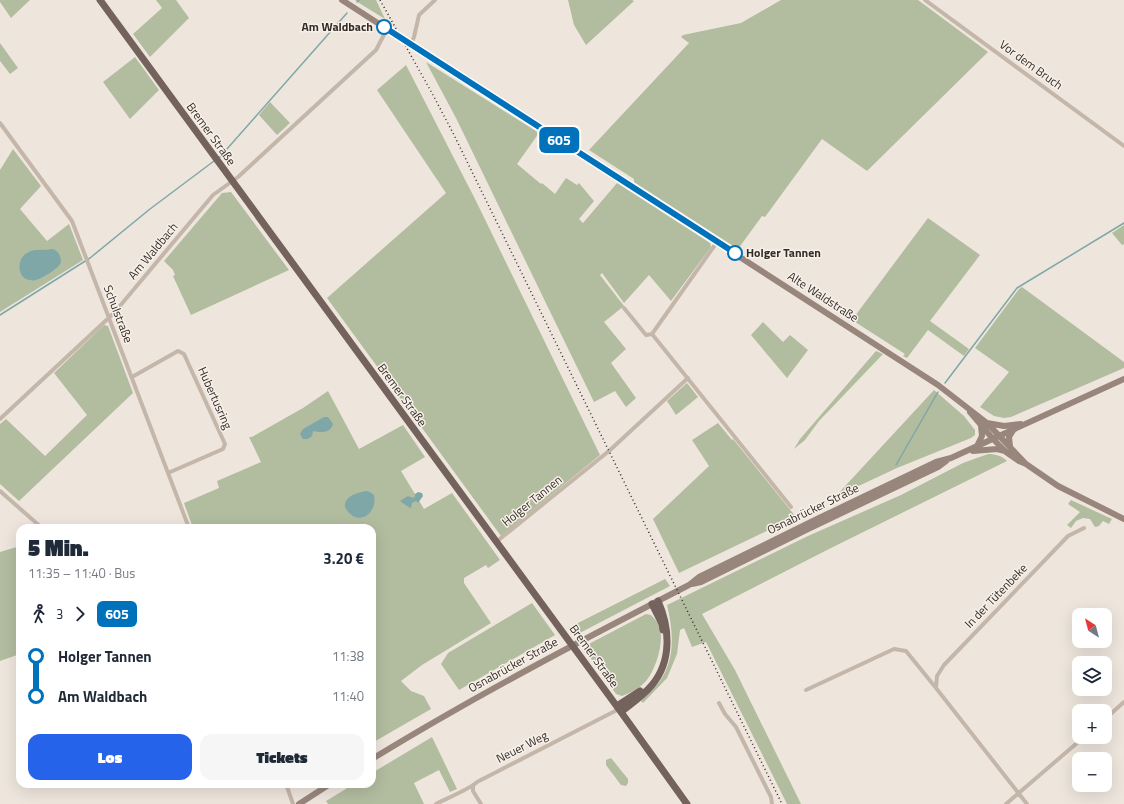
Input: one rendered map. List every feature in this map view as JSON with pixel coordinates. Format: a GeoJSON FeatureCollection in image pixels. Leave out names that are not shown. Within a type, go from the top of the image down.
{"type":"FeatureCollection","features":[{"type":"Feature","properties":{"kind":"main road","name":"Bremer Straße"},"geometry":{"type":"LineString","coordinates":[[100,0],[687,804]]}},
{"type":"Feature","properties":{"kind":"main road"},"geometry":{"type":"LineString","coordinates":[[619,709],[650,683],[662,659],[664,639],[662,624],[655,602]]}},
{"type":"Feature","properties":{"kind":"street","name":"Alte Waldstraße"},"geometry":{"type":"LineString","coordinates":[[342,0],[942,388],[987,423],[996,437]]}},
{"type":"Feature","properties":{"kind":"street"},"geometry":{"type":"LineString","coordinates":[[411,44],[419,15],[435,0]]}},
{"type":"Feature","properties":{"kind":"street","name":"Vor dem Bruch"},"geometry":{"type":"LineString","coordinates":[[925,0],[1124,146]]}},
{"type":"Feature","properties":{"kind":"street","name":"Am Waldbach"},"geometry":{"type":"LineString","coordinates":[[0,419],[114,313],[213,195],[232,181],[376,50],[387,29]]}},
{"type":"Feature","properties":{"kind":"street","name":"Schulstraße"},"geometry":{"type":"LineString","coordinates":[[0,123],[72,221],[187,524]]}},
{"type":"Feature","properties":{"kind":"street"},"geometry":{"type":"LineString","coordinates":[[624,308],[646,335],[652,334],[717,242]]}},
{"type":"Feature","properties":{"kind":"street"},"geometry":{"type":"LineString","coordinates":[[652,334],[791,507]]}},
{"type":"Feature","properties":{"kind":"street","name":"Hubertusring"},"geometry":{"type":"LineString","coordinates":[[132,377],[178,351],[184,354],[225,444],[222,449],[168,473]]}},
{"type":"Feature","properties":{"kind":"street","name":"Holger Tannen"},"geometry":{"type":"LineString","coordinates":[[496,542],[609,451],[688,378]]}},
{"type":"Feature","properties":{"kind":"street","name":"Osnabrücker Straße"},"geometry":{"type":"LineString","coordinates":[[376,756],[473,700],[666,596],[688,585],[701,582],[800,532],[938,467],[951,458],[1124,379]]}},
{"type":"Feature","properties":{"kind":"street","name":"Alte Waldstraße"},"geometry":{"type":"LineString","coordinates":[[966,408],[981,426],[996,437],[1026,464],[1058,486],[1124,519]]}},
{"type":"Feature","properties":{"kind":"street"},"geometry":{"type":"LineString","coordinates":[[987,423],[1004,426],[1026,423]]}},
{"type":"Feature","properties":{"kind":"street"},"geometry":{"type":"LineString","coordinates":[[977,446],[982,436],[981,426]]}},
{"type":"Feature","properties":{"kind":"street"},"geometry":{"type":"LineString","coordinates":[[965,452],[984,449],[1008,449],[1009,438],[1014,429]]}},
{"type":"Feature","properties":{"kind":"street"},"geometry":{"type":"LineString","coordinates":[[0,491],[37,524]]}},
{"type":"Feature","properties":{"kind":"street","name":"In der Tütenbeke"},"geometry":{"type":"LineString","coordinates":[[936,688],[937,676],[944,664],[1068,536],[1084,528]]}},
{"type":"Feature","properties":{"kind":"street"},"geometry":{"type":"LineString","coordinates":[[806,690],[894,649],[906,652],[1027,804]]}},
{"type":"Feature","properties":{"kind":"street"},"geometry":{"type":"LineString","coordinates":[[1112,713],[1124,702]]}},
{"type":"Feature","properties":{"kind":"street"},"geometry":{"type":"LineString","coordinates":[[719,703],[725,714],[736,727],[771,797],[772,804]]}},
{"type":"Feature","properties":{"kind":"street","name":"Neuer Weg"},"geometry":{"type":"LineString","coordinates":[[436,804],[619,709]]}},
{"type":"Feature","properties":{"kind":"street"},"geometry":{"type":"LineString","coordinates":[[1006,804],[1076,744]]}},
{"type":"Feature","properties":{"kind":"street"},"geometry":{"type":"LineString","coordinates":[[473,786],[473,791],[481,804]]}},
{"type":"Feature","properties":{"kind":"street"},"geometry":{"type":"LineString","coordinates":[[288,788],[297,804],[323,788]]}},
{"type":"Feature","properties":{"kind":"green space"},"geometry":{"type":"Polygon","coordinates":[[[0,0],[30,0],[11,18],[0,0]]]}},
{"type":"Feature","properties":{"kind":"green space"},"geometry":{"type":"Polygon","coordinates":[[[156,0],[176,0],[189,18],[150,57],[133,34],[162,8],[156,0]]]}},
{"type":"Feature","properties":{"kind":"green space"},"geometry":{"type":"Polygon","coordinates":[[[355,0],[376,0],[385,19],[359,3],[355,0]]]}},
{"type":"Feature","properties":{"kind":"green space"},"geometry":{"type":"Polygon","coordinates":[[[568,0],[634,1],[586,45],[574,25],[568,0]]]}},
{"type":"Feature","properties":{"kind":"green space"},"geometry":{"type":"Polygon","coordinates":[[[781,0],[918,0],[988,52],[867,171],[822,139],[765,217],[762,216],[738,249],[634,182],[634,179],[589,150],[689,43],[681,37],[683,35],[741,23],[781,0]]]}},
{"type":"Feature","properties":{"kind":"green space"},"geometry":{"type":"Polygon","coordinates":[[[0,43],[18,68],[10,74],[0,61],[0,43]]]}},
{"type":"Feature","properties":{"kind":"green space"},"geometry":{"type":"Polygon","coordinates":[[[135,57],[159,90],[130,119],[103,82],[135,57]]]}},
{"type":"Feature","properties":{"kind":"green space"},"geometry":{"type":"Polygon","coordinates":[[[426,62],[539,133],[517,164],[555,194],[566,178],[577,185],[579,183],[594,201],[579,219],[583,223],[617,183],[710,243],[711,247],[671,301],[649,275],[624,303],[602,273],[600,275],[624,306],[604,322],[626,349],[611,363],[636,398],[626,407],[615,391],[594,402],[456,118],[426,62]]]}},
{"type":"Feature","properties":{"kind":"green space"},"geometry":{"type":"Polygon","coordinates":[[[406,65],[475,199],[600,455],[501,536],[327,298],[446,193],[377,90],[406,65]]]}},
{"type":"Feature","properties":{"kind":"green space"},"geometry":{"type":"Polygon","coordinates":[[[270,102],[290,123],[277,135],[259,115],[270,102]]]}},
{"type":"Feature","properties":{"kind":"green space"},"geometry":{"type":"Polygon","coordinates":[[[13,149],[41,186],[20,209],[47,241],[69,224],[83,260],[0,312],[0,170],[13,149]]]}},
{"type":"Feature","properties":{"kind":"green space"},"geometry":{"type":"Polygon","coordinates":[[[231,192],[289,270],[191,315],[173,276],[175,275],[173,270],[164,261],[222,193],[231,192]]]}},
{"type":"Feature","properties":{"kind":"green space"},"geometry":{"type":"Polygon","coordinates":[[[928,218],[980,255],[930,321],[969,349],[964,356],[928,330],[907,358],[903,356],[905,354],[852,320],[928,218]]]}},
{"type":"Feature","properties":{"kind":"green space"},"geometry":{"type":"Polygon","coordinates":[[[1124,225],[1124,244],[1122,245],[1112,233],[1124,225]]]}},
{"type":"Feature","properties":{"kind":"green space"},"geometry":{"type":"Polygon","coordinates":[[[1022,287],[1124,362],[1124,368],[1011,417],[1004,418],[994,416],[980,407],[1009,372],[975,348],[1022,287]]]}},
{"type":"Feature","properties":{"kind":"green space"},"geometry":{"type":"Polygon","coordinates":[[[763,322],[783,342],[790,335],[808,350],[787,378],[751,335],[763,322]]]}},
{"type":"Feature","properties":{"kind":"green space"},"geometry":{"type":"Polygon","coordinates":[[[104,325],[108,326],[133,393],[19,501],[0,484],[0,424],[6,419],[45,456],[87,415],[54,373],[104,325]]]}},
{"type":"Feature","properties":{"kind":"green space"},"geometry":{"type":"Polygon","coordinates":[[[876,351],[883,354],[819,421],[805,440],[794,449],[800,439],[876,351]]]}},
{"type":"Feature","properties":{"kind":"green space"},"geometry":{"type":"Polygon","coordinates":[[[687,383],[698,397],[676,415],[667,401],[687,383]]]}},
{"type":"Feature","properties":{"kind":"green space"},"geometry":{"type":"Polygon","coordinates":[[[934,390],[964,416],[975,430],[975,435],[971,438],[897,468],[835,497],[934,390]]]}},
{"type":"Feature","properties":{"kind":"green space"},"geometry":{"type":"Polygon","coordinates":[[[328,391],[359,449],[403,425],[425,457],[401,471],[424,509],[452,493],[500,560],[488,568],[486,565],[464,578],[464,583],[491,623],[422,665],[401,681],[411,691],[424,696],[431,709],[376,741],[376,524],[192,524],[184,503],[219,488],[217,481],[261,462],[249,437],[252,437],[303,408],[328,391]]]}},
{"type":"Feature","properties":{"kind":"green space"},"geometry":{"type":"Polygon","coordinates":[[[718,423],[732,440],[733,439],[796,517],[679,573],[653,519],[709,466],[692,440],[718,423]]]}},
{"type":"Feature","properties":{"kind":"green space"},"geometry":{"type":"Polygon","coordinates":[[[988,454],[994,454],[1007,461],[702,614],[735,670],[801,804],[787,804],[706,642],[692,647],[684,628],[680,630],[677,654],[667,678],[643,703],[641,701],[660,681],[669,663],[672,634],[667,605],[808,536],[901,495],[963,463],[988,454]]]}},
{"type":"Feature","properties":{"kind":"green space"},"geometry":{"type":"Polygon","coordinates":[[[1071,500],[1112,519],[1109,524],[1103,521],[1099,526],[1095,527],[1090,519],[1083,518],[1076,521],[1071,528],[1067,525],[1080,512],[1068,504],[1071,500]]]}},
{"type":"Feature","properties":{"kind":"green space"},"geometry":{"type":"Polygon","coordinates":[[[16,547],[16,655],[0,661],[0,552],[16,547]]]}},
{"type":"Feature","properties":{"kind":"green space"},"geometry":{"type":"Polygon","coordinates":[[[665,579],[670,586],[574,636],[568,628],[665,579]]]}},
{"type":"Feature","properties":{"kind":"green space"},"geometry":{"type":"Polygon","coordinates":[[[532,603],[555,635],[459,690],[441,664],[448,653],[532,603]]]}},
{"type":"Feature","properties":{"kind":"green space"},"geometry":{"type":"Polygon","coordinates":[[[646,614],[651,615],[659,625],[661,632],[660,647],[656,662],[650,676],[641,686],[622,696],[616,694],[583,647],[646,614]]]}},
{"type":"Feature","properties":{"kind":"green space"},"geometry":{"type":"Polygon","coordinates":[[[432,737],[457,789],[450,792],[439,770],[414,783],[424,804],[328,804],[326,801],[347,788],[376,788],[376,771],[432,737]]]}},
{"type":"Feature","properties":{"kind":"green space"},"geometry":{"type":"Polygon","coordinates":[[[611,758],[628,779],[626,786],[621,785],[606,765],[606,760],[611,758]]]}},
{"type":"Feature","properties":{"kind":"water"},"geometry":{"type":"Polygon","coordinates":[[[52,249],[59,254],[61,262],[56,268],[43,277],[35,280],[30,280],[22,276],[20,272],[20,263],[24,256],[30,251],[52,249]]]}},
{"type":"Feature","properties":{"kind":"water"},"geometry":{"type":"Polygon","coordinates":[[[324,417],[328,417],[333,424],[332,427],[328,431],[313,431],[312,436],[308,439],[303,439],[300,434],[303,429],[324,417]]]}},
{"type":"Feature","properties":{"kind":"water"},"geometry":{"type":"Polygon","coordinates":[[[366,491],[374,495],[373,508],[365,516],[360,518],[355,517],[345,507],[345,503],[352,496],[366,491]]]}},
{"type":"Feature","properties":{"kind":"water"},"geometry":{"type":"Polygon","coordinates":[[[418,492],[422,493],[423,496],[418,503],[416,501],[412,503],[411,508],[400,501],[408,496],[413,498],[415,497],[415,494],[418,492]]]}},
{"type":"Feature","properties":{"kind":"waterway"},"geometry":{"type":"LineString","coordinates":[[219,158],[347,13]]}},
{"type":"Feature","properties":{"kind":"waterway"},"geometry":{"type":"LineString","coordinates":[[0,315],[90,258],[150,209],[214,161]]}},
{"type":"Feature","properties":{"kind":"waterway"},"geometry":{"type":"LineString","coordinates":[[945,383],[1017,288],[1124,223]]}},
{"type":"Feature","properties":{"kind":"waterway"},"geometry":{"type":"LineString","coordinates":[[896,465],[938,392]]}},
{"type":"Feature","properties":{"kind":"railway"},"geometry":{"type":"LineString","coordinates":[[380,0],[453,133],[782,804]]}},
{"type":"Feature","properties":{"kind":"bus line","name":"605"},"geometry":{"type":"LineString","coordinates":[[384,27],[735,253]]}},
{"type":"Feature","properties":{"kind":"place","name":"Am Waldbach"},"geometry":{"type":"Point","coordinates":[384,27]}},
{"type":"Feature","properties":{"kind":"place","name":"Holger Tannen"},"geometry":{"type":"Point","coordinates":[735,253]}}]}
